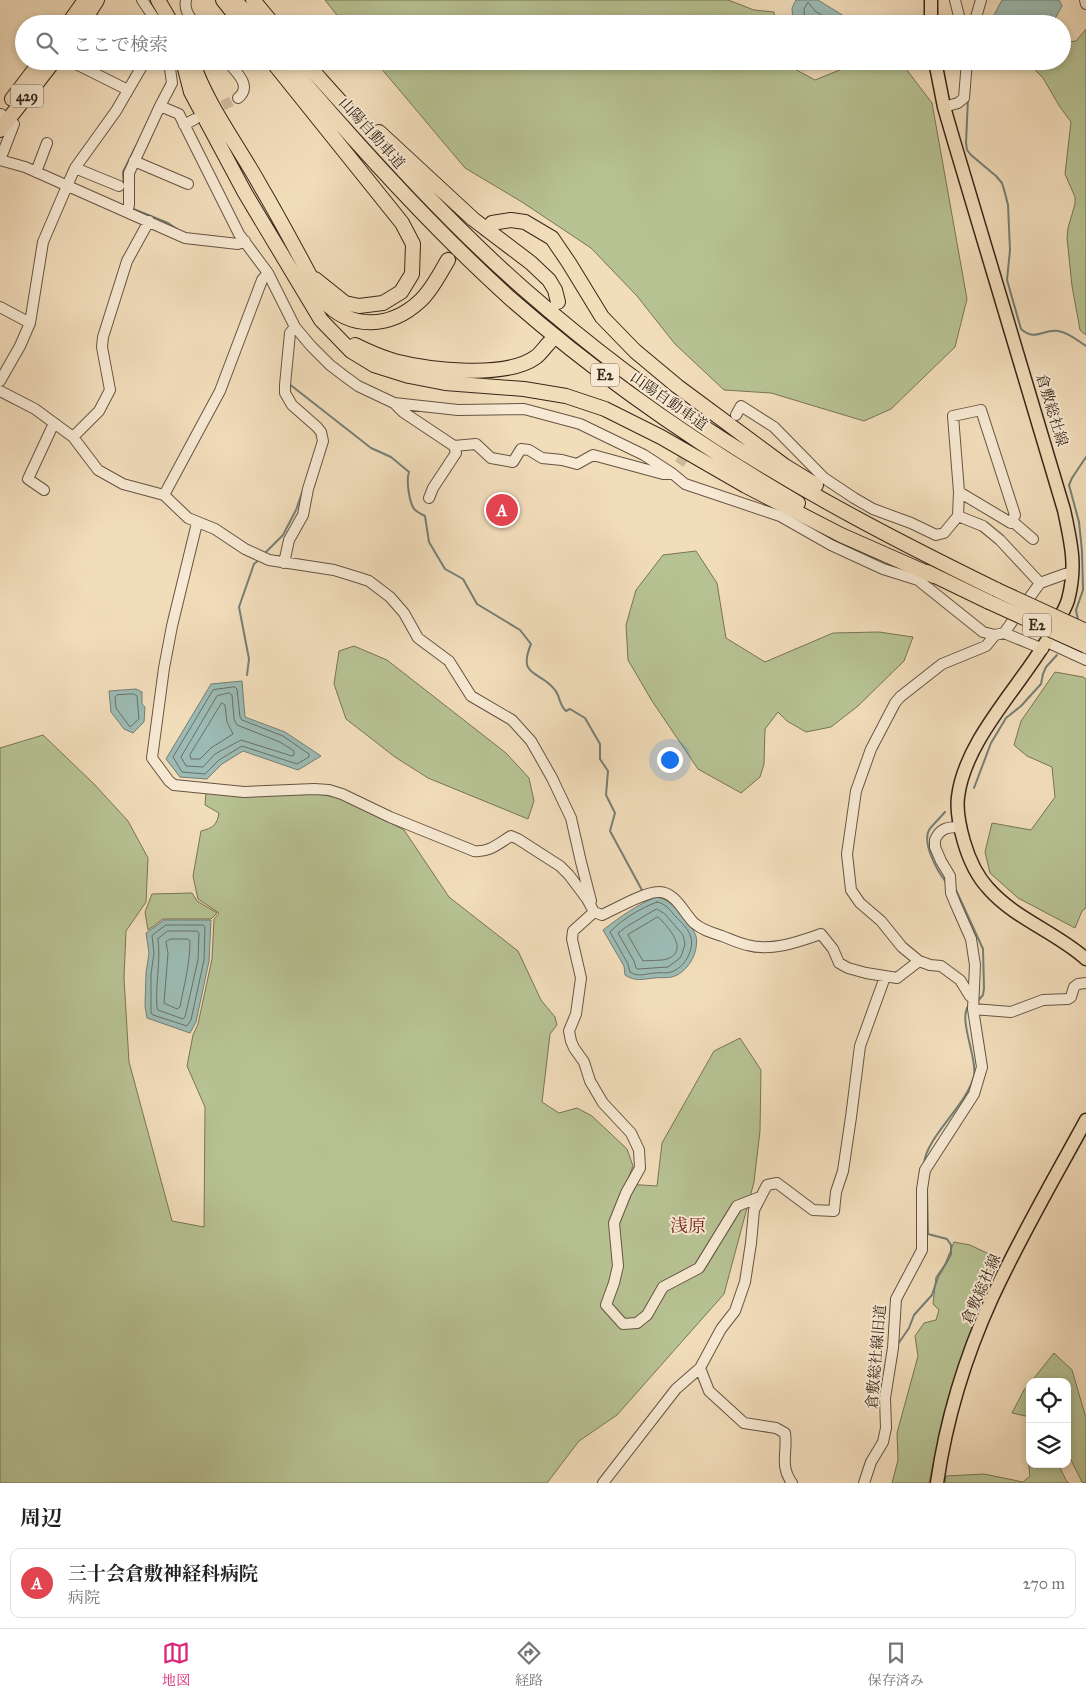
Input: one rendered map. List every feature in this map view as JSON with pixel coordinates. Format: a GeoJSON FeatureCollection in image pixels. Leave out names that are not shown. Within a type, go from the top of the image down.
{"type":"FeatureCollection","features":[{"type":"Feature","properties":{"kind":"highway"},"geometry":{"type":"LineString","coordinates":[[74,15],[85,0]]}},
{"type":"Feature","properties":{"kind":"highway"},"geometry":{"type":"LineString","coordinates":[[88,15],[98,0]]}},
{"type":"Feature","properties":{"kind":"highway"},"geometry":{"type":"LineString","coordinates":[[158,0],[167,15]]}},
{"type":"Feature","properties":{"kind":"highway"},"geometry":{"type":"LineString","coordinates":[[168,0],[176,15]]}},
{"type":"Feature","properties":{"kind":"highway"},"geometry":{"type":"LineString","coordinates":[[223,0],[235,15]]}},
{"type":"Feature","properties":{"kind":"highway"},"geometry":{"type":"LineString","coordinates":[[235,0],[248,15]]}},
{"type":"Feature","properties":{"kind":"highway"},"geometry":{"type":"LineString","coordinates":[[253,0],[266,15]]}},
{"type":"Feature","properties":{"kind":"highway","name":"429"},"geometry":{"type":"LineString","coordinates":[[2,120],[35,70]]}},
{"type":"Feature","properties":{"kind":"highway","name":"429"},"geometry":{"type":"LineString","coordinates":[[2,120],[46,70]]}},
{"type":"Feature","properties":{"kind":"highway"},"geometry":{"type":"LineString","coordinates":[[186,70],[191,92],[245,193],[321,320],[351,351],[374,365],[409,376],[445,383],[524,389],[566,396],[605,408],[661,437],[746,486],[841,535],[934,576]]}},
{"type":"Feature","properties":{"kind":"highway"},"geometry":{"type":"LineString","coordinates":[[195,70],[201,86],[260,185],[309,273],[316,290],[339,314],[356,321],[380,322],[406,312],[422,300],[448,260]]}},
{"type":"Feature","properties":{"kind":"highway"},"geometry":{"type":"LineString","coordinates":[[279,70],[402,223],[413,244],[412,274],[401,292],[383,303],[359,306],[345,303],[322,286],[309,273]]}},
{"type":"Feature","properties":{"kind":"highway","name":"山陽自動車道"},"geometry":{"type":"LineString","coordinates":[[294,70],[438,229],[513,300],[593,366],[650,409],[770,487],[829,521],[934,576],[1086,646]]}},
{"type":"Feature","properties":{"kind":"highway","name":"山陽自動車道"},"geometry":{"type":"LineString","coordinates":[[312,70],[413,180],[487,255],[545,307],[610,360],[713,433],[837,508],[996,590],[1086,631]]}},
{"type":"Feature","properties":{"kind":"highway"},"geometry":{"type":"LineString","coordinates":[[314,70],[473,219],[531,263],[555,290],[558,302]]}},
{"type":"Feature","properties":{"kind":"highway"},"geometry":{"type":"LineString","coordinates":[[492,224],[511,220],[525,222],[552,238],[602,317],[621,338],[649,363],[785,466],[942,563]]}},
{"type":"Feature","properties":{"kind":"highway"},"geometry":{"type":"LineString","coordinates":[[339,337],[365,350],[394,361],[442,369],[488,371],[524,363],[536,357],[550,343]]}},
{"type":"Feature","properties":{"kind":"main road"},"geometry":{"type":"LineString","coordinates":[[931,0],[931,15]]}},
{"type":"Feature","properties":{"kind":"main road","name":"倉敷総社線"},"geometry":{"type":"LineString","coordinates":[[937,70],[944,107],[1064,510],[1073,555],[1073,573],[1068,600],[1045,645],[986,730],[965,770],[958,798],[959,827],[975,871],[988,889],[1015,911],[1073,948],[1086,959]]}},
{"type":"Feature","properties":{"kind":"main road","name":"倉敷総社線"},"geometry":{"type":"LineString","coordinates":[[936,1483],[955,1402],[991,1300],[1086,1120]]}},
{"type":"Feature","properties":{"kind":"street"},"geometry":{"type":"LineString","coordinates":[[142,0],[152,15]]}},
{"type":"Feature","properties":{"kind":"street"},"geometry":{"type":"LineString","coordinates":[[186,0],[185,6],[188,15]]}},
{"type":"Feature","properties":{"kind":"street"},"geometry":{"type":"LineString","coordinates":[[955,0],[959,15]]}},
{"type":"Feature","properties":{"kind":"street"},"geometry":{"type":"LineString","coordinates":[[977,15],[981,0]]}},
{"type":"Feature","properties":{"kind":"street"},"geometry":{"type":"LineString","coordinates":[[1085,0],[1086,4]]}},
{"type":"Feature","properties":{"kind":"street"},"geometry":{"type":"LineString","coordinates":[[88,70],[128,90]]}},
{"type":"Feature","properties":{"kind":"street"},"geometry":{"type":"LineString","coordinates":[[0,381],[20,346],[30,323],[43,242],[75,168],[116,111],[140,70]]}},
{"type":"Feature","properties":{"kind":"street"},"geometry":{"type":"LineString","coordinates":[[128,208],[128,177],[172,83],[170,70]]}},
{"type":"Feature","properties":{"kind":"street"},"geometry":{"type":"LineString","coordinates":[[234,70],[243,81],[245,88],[243,94],[238,98]]}},
{"type":"Feature","properties":{"kind":"street"},"geometry":{"type":"LineString","coordinates":[[944,107],[958,104],[964,98],[966,70]]}},
{"type":"Feature","properties":{"kind":"street"},"geometry":{"type":"LineString","coordinates":[[160,106],[179,114],[241,243],[266,275],[293,329],[337,370],[358,386],[394,402],[458,410],[524,409],[580,424],[644,455],[685,484],[780,516],[831,545],[874,565],[918,580],[983,632],[1045,645],[1086,660]]}},
{"type":"Feature","properties":{"kind":"street"},"geometry":{"type":"LineString","coordinates":[[184,125],[195,119]]}},
{"type":"Feature","properties":{"kind":"street"},"geometry":{"type":"LineString","coordinates":[[2,120],[14,124],[0,160],[128,208],[185,238],[241,243]]}},
{"type":"Feature","properties":{"kind":"street"},"geometry":{"type":"LineString","coordinates":[[36,172],[47,143]]}},
{"type":"Feature","properties":{"kind":"street"},"geometry":{"type":"LineString","coordinates":[[134,161],[188,184]]}},
{"type":"Feature","properties":{"kind":"street"},"geometry":{"type":"LineString","coordinates":[[75,168],[119,186]]}},
{"type":"Feature","properties":{"kind":"street"},"geometry":{"type":"LineString","coordinates":[[73,438],[99,411],[110,390],[102,347],[103,337],[127,261],[149,220]]}},
{"type":"Feature","properties":{"kind":"street"},"geometry":{"type":"LineString","coordinates":[[164,495],[220,391],[266,275]]}},
{"type":"Feature","properties":{"kind":"street"},"geometry":{"type":"LineString","coordinates":[[0,307],[30,323]]}},
{"type":"Feature","properties":{"kind":"street"},"geometry":{"type":"LineString","coordinates":[[284,563],[289,540],[303,515],[308,489],[323,441],[321,432],[317,427],[292,405],[288,399],[285,385],[286,369],[293,329]]}},
{"type":"Feature","properties":{"kind":"street"},"geometry":{"type":"LineString","coordinates":[[0,391],[35,409],[73,438],[98,470],[123,484],[164,495],[188,518],[215,529],[260,557],[284,563],[334,570],[369,581],[390,597],[404,613],[418,638],[449,661],[471,696],[504,714],[520,726],[536,748],[571,818],[594,912]]}},
{"type":"Feature","properties":{"kind":"street"},"geometry":{"type":"LineString","coordinates":[[394,402],[403,412],[454,446],[476,444],[491,458],[513,462],[521,449],[529,450],[542,458],[577,464],[594,454],[663,474],[673,474]]}},
{"type":"Feature","properties":{"kind":"street"},"geometry":{"type":"LineString","coordinates":[[736,416],[742,406],[774,428],[824,478],[873,509],[911,523],[936,535],[944,533],[958,516],[959,492],[953,416],[981,410],[1015,515],[1012,521]]}},
{"type":"Feature","properties":{"kind":"street"},"geometry":{"type":"LineString","coordinates":[[44,490],[28,479],[54,423]]}},
{"type":"Feature","properties":{"kind":"street"},"geometry":{"type":"LineString","coordinates":[[429,498],[433,488],[456,453],[454,446]]}},
{"type":"Feature","properties":{"kind":"street"},"geometry":{"type":"LineString","coordinates":[[673,474],[679,464]]}},
{"type":"Feature","properties":{"kind":"street"},"geometry":{"type":"LineString","coordinates":[[959,492],[1011,523],[1012,521],[1033,539]]}},
{"type":"Feature","properties":{"kind":"street"},"geometry":{"type":"LineString","coordinates":[[958,516],[983,526],[1000,540],[1040,583]]}},
{"type":"Feature","properties":{"kind":"street"},"geometry":{"type":"LineString","coordinates":[[197,522],[169,643],[152,758],[168,781],[174,785],[244,792],[329,790],[474,851],[488,851],[511,836],[560,866],[575,883],[594,912],[602,915],[650,894],[666,893],[702,929],[747,945],[773,947],[821,934],[839,963],[857,971],[885,977],[897,978],[919,961]]}},
{"type":"Feature","properties":{"kind":"street"},"geometry":{"type":"LineString","coordinates":[[1073,573],[1040,583],[999,634],[986,646],[942,664],[895,703],[871,749],[856,790],[847,854],[852,890],[860,903],[881,921],[902,947],[919,961],[941,966],[960,980],[973,1003],[1011,1012],[1043,1000],[1071,997],[1074,987],[1078,984],[1086,983]]}},
{"type":"Feature","properties":{"kind":"street","name":"倉敷総社線旧道"},"geometry":{"type":"LineString","coordinates":[[864,1483],[871,1462],[883,1442],[886,1428],[885,1398],[893,1348],[896,1299],[922,1250],[922,1189],[925,1170],[974,1094],[982,1067],[973,1003],[975,965],[971,939],[951,893],[950,876],[935,847],[935,840],[942,830],[949,827],[959,827]]}},
{"type":"Feature","properties":{"kind":"street"},"geometry":{"type":"LineString","coordinates":[[594,912],[574,931],[572,939],[581,978],[576,1014],[569,1031],[574,1048],[584,1062],[590,1081],[602,1103],[631,1132],[639,1150],[640,1168],[626,1193],[614,1223],[618,1266],[606,1304],[622,1324],[637,1323],[647,1315],[663,1287],[699,1268],[736,1206],[760,1197]]}},
{"type":"Feature","properties":{"kind":"street"},"geometry":{"type":"LineString","coordinates":[[603,1483],[676,1389],[700,1368],[720,1329],[735,1311],[745,1282],[754,1210],[767,1185],[777,1183],[813,1210],[834,1210],[851,1117],[860,1046],[885,977]]}},
{"type":"Feature","properties":{"kind":"street"},"geometry":{"type":"LineString","coordinates":[[700,1368],[709,1391],[744,1423],[776,1428],[785,1433],[784,1465],[786,1475],[792,1483]]}},
{"type":"Feature","properties":{"kind":"green space"},"geometry":{"type":"Polygon","coordinates":[[[325,0],[728,0],[754,10],[774,12],[774,15],[337,15],[325,0]]]}},
{"type":"Feature","properties":{"kind":"green space"},"geometry":{"type":"Polygon","coordinates":[[[1086,29],[1086,335],[1080,330],[1072,286],[1067,238],[1075,204],[1075,197],[1065,174],[1071,122],[1043,78],[1035,70],[1071,70],[1071,42],[1076,41],[1086,29]]]}},
{"type":"Feature","properties":{"kind":"green space"},"geometry":{"type":"Polygon","coordinates":[[[383,70],[797,70],[815,80],[840,70],[907,70],[932,103],[967,299],[955,347],[891,409],[864,421],[771,393],[724,390],[675,344],[637,296],[591,248],[522,202],[465,168],[383,70]]]}},
{"type":"Feature","properties":{"kind":"green space"},"geometry":{"type":"Polygon","coordinates":[[[696,551],[717,583],[726,638],[765,662],[833,633],[879,632],[913,637],[904,661],[858,706],[831,727],[806,732],[787,721],[778,712],[765,729],[764,764],[760,777],[741,793],[698,769],[652,701],[628,660],[626,625],[636,590],[663,555],[696,551]]]}},
{"type":"Feature","properties":{"kind":"green space"},"geometry":{"type":"Polygon","coordinates":[[[354,646],[387,660],[506,753],[529,778],[534,801],[528,819],[428,778],[395,757],[346,719],[334,684],[339,651],[354,646]]]}},
{"type":"Feature","properties":{"kind":"green space"},"geometry":{"type":"Polygon","coordinates":[[[1055,672],[1086,679],[1086,908],[1082,911],[1075,928],[1018,898],[990,873],[985,852],[992,823],[1031,830],[1055,797],[1052,767],[1027,756],[1014,745],[1021,721],[1055,672]]]}},
{"type":"Feature","properties":{"kind":"green space"},"geometry":{"type":"Polygon","coordinates":[[[43,735],[94,784],[128,821],[148,858],[146,902],[126,931],[124,978],[129,1062],[172,1221],[204,1227],[205,1107],[187,1066],[212,959],[214,919],[219,913],[198,899],[193,876],[201,831],[209,829],[214,825],[219,813],[205,805],[206,792],[315,793],[343,799],[404,830],[449,897],[518,951],[541,1000],[555,1017],[557,1025],[550,1034],[542,1102],[559,1113],[577,1108],[592,1116],[627,1149],[633,1166],[626,1184],[657,1186],[662,1143],[714,1051],[740,1038],[761,1070],[760,1131],[754,1182],[724,1294],[617,1415],[579,1441],[547,1483],[0,1483],[0,748],[43,735]]]}},
{"type":"Feature","properties":{"kind":"green space"},"geometry":{"type":"Polygon","coordinates":[[[192,893],[197,901],[217,913],[211,919],[163,919],[148,930],[145,912],[152,894],[192,893]]]}},
{"type":"Feature","properties":{"kind":"green space"},"geometry":{"type":"Polygon","coordinates":[[[954,1242],[970,1245],[989,1254],[992,1278],[943,1416],[929,1483],[892,1483],[898,1460],[897,1433],[918,1356],[915,1336],[924,1323],[936,1320],[939,1310],[933,1304],[936,1277],[945,1264],[954,1242]]]}},
{"type":"Feature","properties":{"kind":"green space"},"geometry":{"type":"Polygon","coordinates":[[[1054,1353],[1072,1370],[1086,1418],[1086,1483],[1082,1482],[1071,1460],[1071,1378],[1034,1378],[1054,1353]]]}},
{"type":"Feature","properties":{"kind":"green space"},"geometry":{"type":"Polygon","coordinates":[[[1026,1388],[1026,1416],[1012,1413],[1026,1388]]]}},
{"type":"Feature","properties":{"kind":"green space"},"geometry":{"type":"Polygon","coordinates":[[[1029,1468],[1060,1468],[1069,1483],[945,1483],[946,1476],[984,1474],[1023,1482],[1030,1476],[1029,1468]]]}},
{"type":"Feature","properties":{"kind":"water"},"geometry":{"type":"Polygon","coordinates":[[[796,0],[818,0],[842,15],[792,15],[792,8],[796,0]]]}},
{"type":"Feature","properties":{"kind":"water"},"geometry":{"type":"Polygon","coordinates":[[[1002,0],[1059,0],[1062,6],[1057,15],[995,15],[1002,0]]]}},
{"type":"Feature","properties":{"kind":"water"},"geometry":{"type":"Polygon","coordinates":[[[242,681],[245,717],[285,732],[321,756],[298,770],[243,751],[222,764],[207,779],[180,777],[166,759],[211,684],[242,681]]]}},
{"type":"Feature","properties":{"kind":"water"},"geometry":{"type":"Polygon","coordinates":[[[136,689],[142,692],[142,704],[145,707],[144,722],[133,733],[124,729],[111,712],[109,691],[136,689]]]}},
{"type":"Feature","properties":{"kind":"water"},"geometry":{"type":"Polygon","coordinates":[[[656,897],[670,903],[691,927],[697,942],[695,953],[690,964],[682,972],[674,976],[633,979],[625,975],[624,966],[603,930],[629,912],[656,897]]]}},
{"type":"Feature","properties":{"kind":"water"},"geometry":{"type":"Polygon","coordinates":[[[164,920],[211,920],[209,961],[196,1022],[190,1033],[147,1018],[145,1006],[146,973],[149,953],[146,933],[164,920]]]}},
{"type":"Feature","properties":{"kind":"waterway"},"geometry":{"type":"LineString","coordinates":[[968,98],[967,150],[1002,183],[1008,205],[1010,250],[1007,280],[1021,329],[1031,335],[1052,331],[1062,332],[1086,346]]}},
{"type":"Feature","properties":{"kind":"waterway"},"geometry":{"type":"LineString","coordinates":[[124,191],[123,172],[136,146]]}},
{"type":"Feature","properties":{"kind":"waterway"},"geometry":{"type":"LineString","coordinates":[[131,208],[168,223],[177,229]]}},
{"type":"Feature","properties":{"kind":"waterway"},"geometry":{"type":"LineString","coordinates":[[294,334],[294,344]]}},
{"type":"Feature","properties":{"kind":"waterway"},"geometry":{"type":"LineString","coordinates":[[288,383],[371,448],[391,457],[409,472],[408,485],[412,505],[415,510],[425,516],[429,542],[445,569],[463,579],[477,604],[520,630],[531,644],[527,655],[528,668],[555,690],[566,711],[570,709],[585,718],[600,744],[600,759],[608,771],[606,795],[615,813],[610,831],[643,892]]}},
{"type":"Feature","properties":{"kind":"waterway"},"geometry":{"type":"LineString","coordinates":[[1078,620],[1076,610],[1083,590],[1082,551],[1079,522],[1069,485],[1086,457]]}},
{"type":"Feature","properties":{"kind":"waterway"},"geometry":{"type":"LineString","coordinates":[[265,553],[283,535],[296,510],[303,490]]}},
{"type":"Feature","properties":{"kind":"waterway"},"geometry":{"type":"LineString","coordinates":[[247,675],[249,659],[239,607],[254,564],[260,559]]}},
{"type":"Feature","properties":{"kind":"waterway"},"geometry":{"type":"LineString","coordinates":[[974,788],[991,743],[1006,718],[1021,706],[1041,684],[1046,667],[1057,655]]}},
{"type":"Feature","properties":{"kind":"waterway"},"geometry":{"type":"LineString","coordinates":[[945,812],[929,830],[927,842],[935,864],[946,882]]}},
{"type":"Feature","properties":{"kind":"waterway"},"geometry":{"type":"LineString","coordinates":[[956,890],[983,949],[984,988],[983,995],[977,1002]]}},
{"type":"Feature","properties":{"kind":"waterway"},"geometry":{"type":"LineString","coordinates":[[924,1164],[926,1154],[932,1143],[964,1098],[974,1076],[973,1059],[965,1018],[966,1010],[970,1004]]}},
{"type":"Feature","properties":{"kind":"waterway"},"geometry":{"type":"LineString","coordinates":[[898,1344],[909,1328],[914,1315],[932,1295],[938,1277],[951,1254],[951,1245],[947,1239],[928,1234],[927,1188]]}},
{"type":"Feature","properties":{"kind":"tunnel"},"geometry":{"type":"LineString","coordinates":[[209,112],[238,98]]}},
{"type":"Feature","properties":{"kind":"tunnel"},"geometry":{"type":"LineString","coordinates":[[448,260],[467,239],[492,223]]}},
{"type":"Feature","properties":{"kind":"tunnel"},"geometry":{"type":"LineString","coordinates":[[679,464],[693,445],[731,419]]}},
{"type":"Feature","properties":{"kind":"place","name":"三十会倉敷神経科病院"},"geometry":{"type":"Point","coordinates":[502,510]}},
{"type":"Feature","properties":{"kind":"district","name":"浅原"},"geometry":{"type":"Point","coordinates":[688,1226]}}]}
